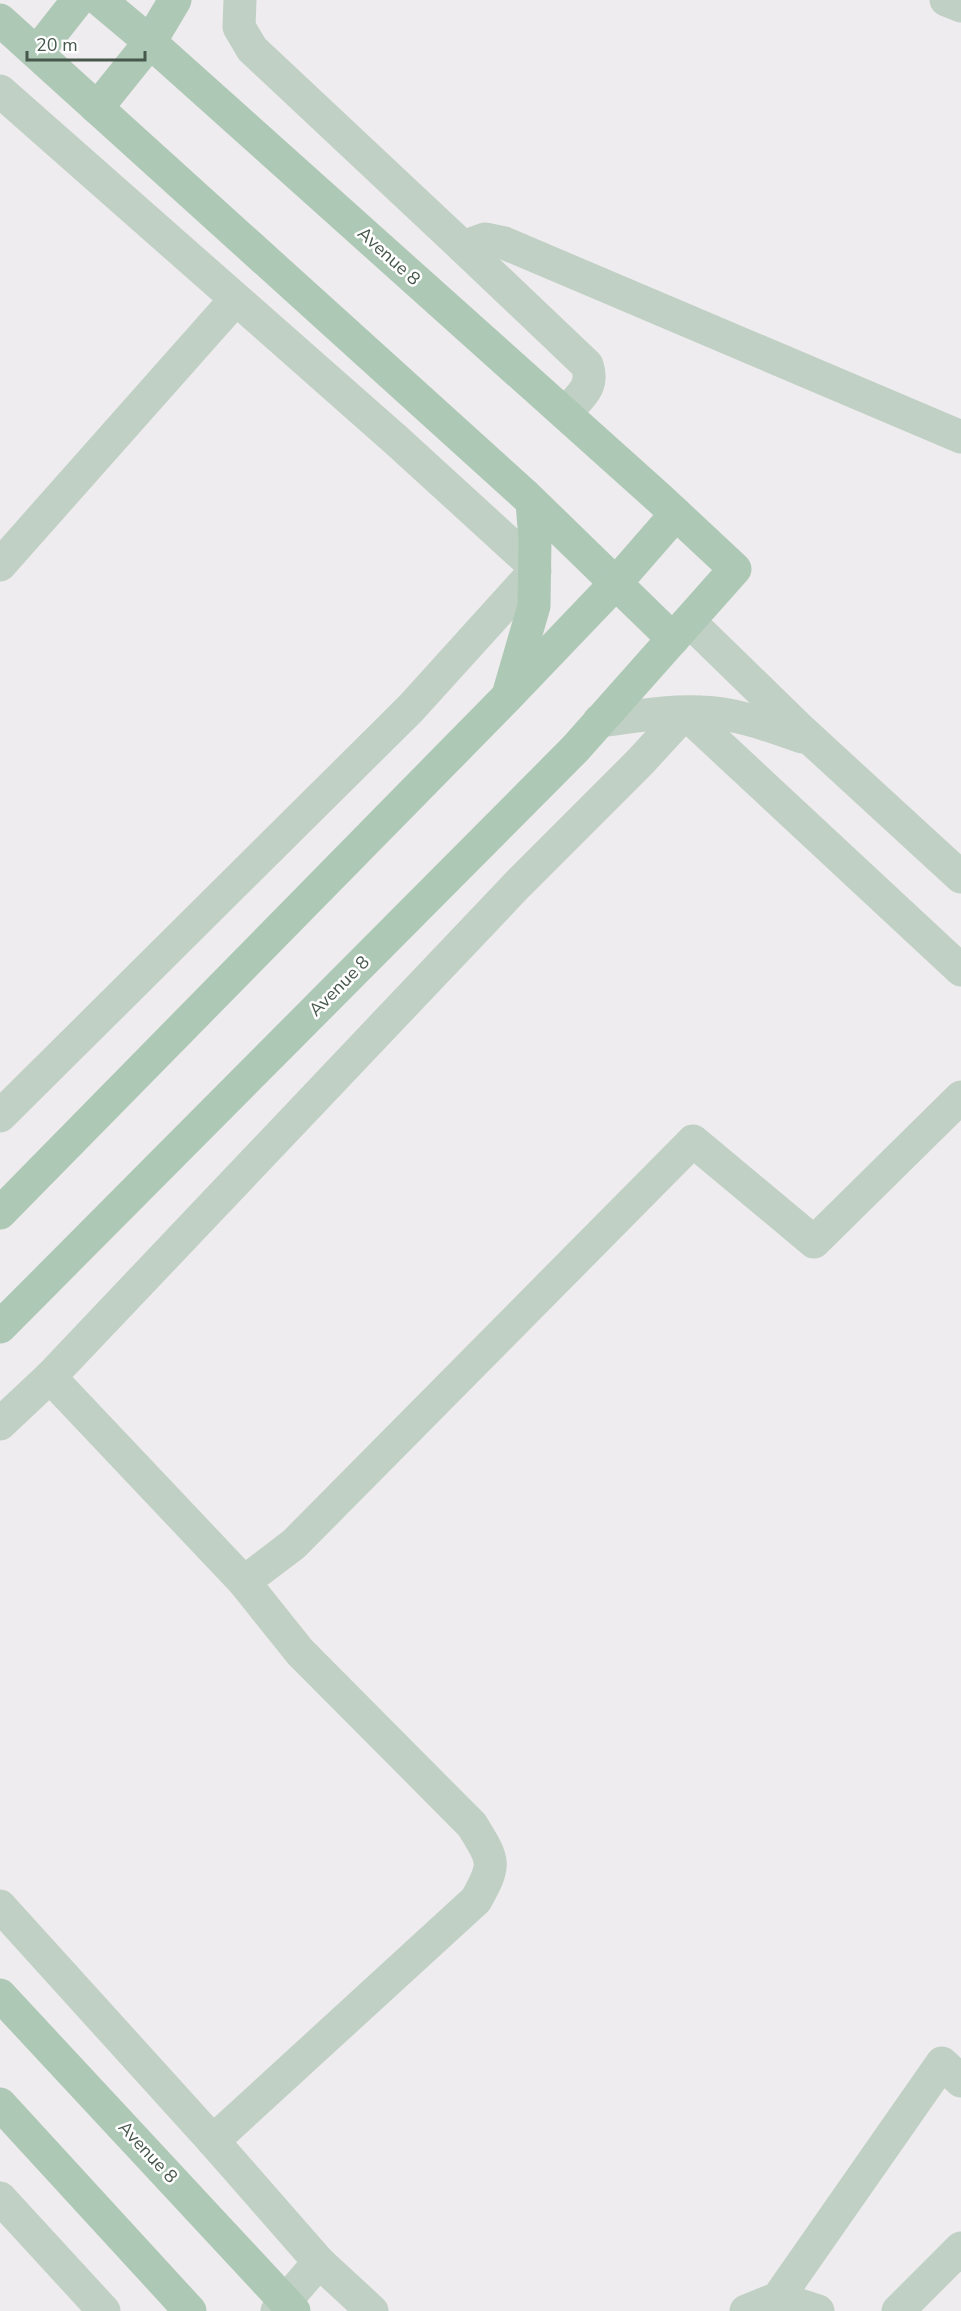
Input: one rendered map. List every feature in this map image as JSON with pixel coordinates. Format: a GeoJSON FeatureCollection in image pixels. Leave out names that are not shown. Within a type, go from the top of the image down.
{"type":"FeatureCollection","features":[{"type":"Feature","properties":{"kind":"main road"},"geometry":{"type":"LineString","coordinates":[[36,52],[78,0]]}},
{"type":"Feature","properties":{"kind":"main road","name":"Avenue 8"},"geometry":{"type":"LineString","coordinates":[[0,1326],[567,757],[735,569],[565,413],[150,42],[100,0]]}},
{"type":"Feature","properties":{"kind":"main road"},"geometry":{"type":"LineString","coordinates":[[97,108],[150,42],[175,0]]}},
{"type":"Feature","properties":{"kind":"main road"},"geometry":{"type":"LineString","coordinates":[[0,20],[532,503],[615,584],[681,630]]}},
{"type":"Feature","properties":{"kind":"main road"},"geometry":{"type":"LineString","coordinates":[[508,696],[534,606],[535,539],[532,503]]}},
{"type":"Feature","properties":{"kind":"main road"},"geometry":{"type":"LineString","coordinates":[[0,1213],[508,696],[615,584],[676,514]]}},
{"type":"Feature","properties":{"kind":"main road","name":"Avenue 8"},"geometry":{"type":"LineString","coordinates":[[0,1995],[157,2162],[285,2308]]}},
{"type":"Feature","properties":{"kind":"main road"},"geometry":{"type":"LineString","coordinates":[[0,2104],[190,2311]]}},
{"type":"Feature","properties":{"kind":"street"},"geometry":{"type":"LineString","coordinates":[[240,0],[239,27],[252,49],[586,365],[591,376],[589,386],[565,413]]}},
{"type":"Feature","properties":{"kind":"street"},"geometry":{"type":"LineString","coordinates":[[945,0],[961,6]]}},
{"type":"Feature","properties":{"kind":"street"},"geometry":{"type":"LineString","coordinates":[[0,91],[396,441],[535,568],[411,708],[0,1116]]}},
{"type":"Feature","properties":{"kind":"street"},"geometry":{"type":"LineString","coordinates":[[463,248],[485,239],[504,243],[961,437]]}},
{"type":"Feature","properties":{"kind":"street"},"geometry":{"type":"LineString","coordinates":[[0,565],[235,300]]}},
{"type":"Feature","properties":{"kind":"street"},"geometry":{"type":"LineString","coordinates":[[681,630],[812,740],[961,877]]}},
{"type":"Feature","properties":{"kind":"street"},"geometry":{"type":"LineString","coordinates":[[599,721],[662,712],[702,712],[753,720],[812,740]]}},
{"type":"Feature","properties":{"kind":"street"},"geometry":{"type":"LineString","coordinates":[[685,713],[961,970]]}},
{"type":"Feature","properties":{"kind":"street"},"geometry":{"type":"LineString","coordinates":[[0,1424],[50,1377],[510,892],[641,761],[685,713]]}},
{"type":"Feature","properties":{"kind":"street"},"geometry":{"type":"LineString","coordinates":[[244,1582],[294,1544],[693,1141],[814,1242],[961,1097]]}},
{"type":"Feature","properties":{"kind":"street"},"geometry":{"type":"LineString","coordinates":[[50,1377],[244,1582],[300,1652],[472,1825],[489,1853],[490,1875],[476,1900],[213,2141]]}},
{"type":"Feature","properties":{"kind":"street"},"geometry":{"type":"LineString","coordinates":[[0,1906],[213,2141],[319,2262],[372,2311]]}},
{"type":"Feature","properties":{"kind":"street"},"geometry":{"type":"LineString","coordinates":[[746,2311],[778,2298],[942,2063],[961,2081]]}},
{"type":"Feature","properties":{"kind":"street"},"geometry":{"type":"LineString","coordinates":[[0,2198],[104,2311]]}},
{"type":"Feature","properties":{"kind":"street"},"geometry":{"type":"LineString","coordinates":[[898,2311],[961,2248]]}},
{"type":"Feature","properties":{"kind":"street"},"geometry":{"type":"LineString","coordinates":[[285,2308],[319,2262]]}},
{"type":"Feature","properties":{"kind":"street"},"geometry":{"type":"LineString","coordinates":[[778,2298],[818,2311]]}}]}
